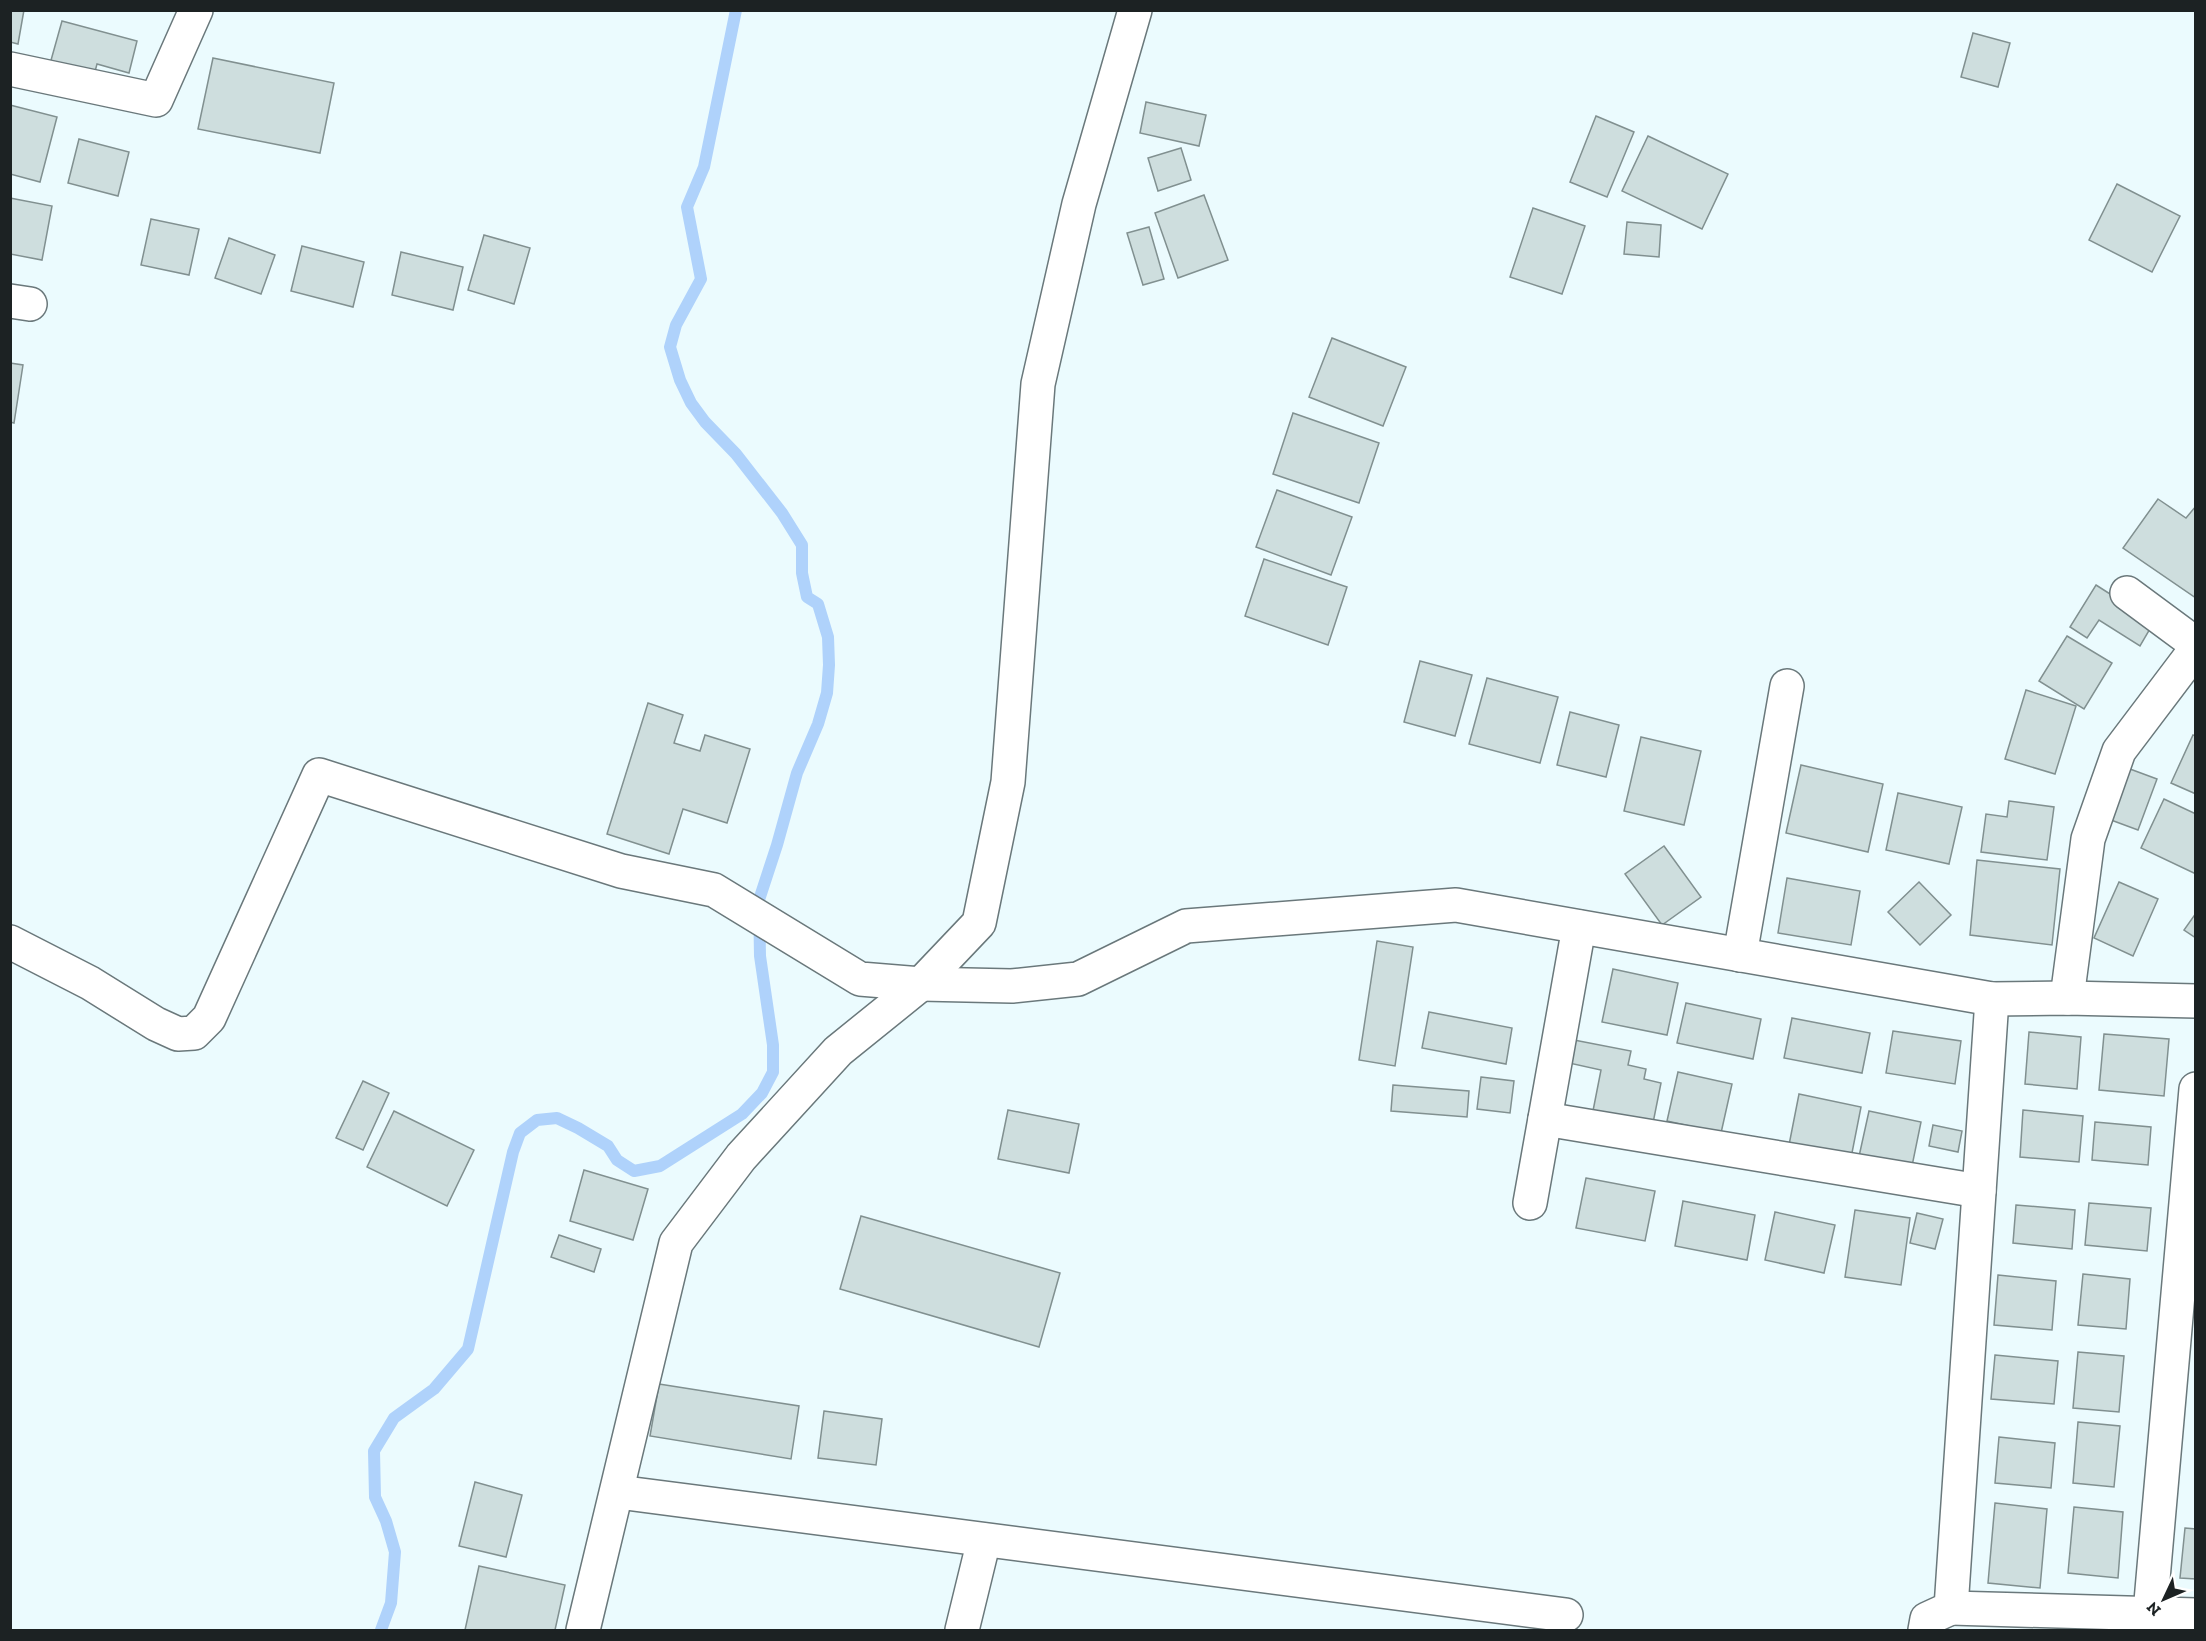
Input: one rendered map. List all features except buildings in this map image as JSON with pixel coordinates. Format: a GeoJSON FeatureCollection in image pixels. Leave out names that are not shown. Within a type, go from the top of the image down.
{"type":"FeatureCollection","features":[{"type":"Feature","properties":{"kind":"street"},"geometry":{"type":"LineString","coordinates":[[10,69],[156,100],[196,10]]}},
{"type":"Feature","properties":{"kind":"street"},"geometry":{"type":"LineString","coordinates":[[583,1630],[676,1243],[741,1157],[838,1051],[921,984],[979,923],[1008,782],[1038,384],[1079,204],[1135,10]]}},
{"type":"Feature","properties":{"kind":"street"},"geometry":{"type":"LineString","coordinates":[[2127,593],[2196,644]]}},
{"type":"Feature","properties":{"kind":"street"},"geometry":{"type":"LineString","coordinates":[[2067,998],[2088,839],[2119,751],[2196,649]]}},
{"type":"Feature","properties":{"kind":"street"},"geometry":{"type":"LineString","coordinates":[[1740,955],[1787,686]]}},
{"type":"Feature","properties":{"kind":"street"},"geometry":{"type":"LineString","coordinates":[[10,942],[90,983],[156,1024],[178,1034],[194,1033],[209,1018],[319,775],[621,871],[714,890],[860,979],[921,984],[1012,986],[1078,979],[1186,926],[1456,905],[1992,999],[2196,1001]]}},
{"type":"Feature","properties":{"kind":"street"},"geometry":{"type":"LineString","coordinates":[[1530,1203],[1579,927]]}},
{"type":"Feature","properties":{"kind":"street"},"geometry":{"type":"LineString","coordinates":[[1951,1608],[1992,999]]}},
{"type":"Feature","properties":{"kind":"street"},"geometry":{"type":"LineString","coordinates":[[2150,1613],[2196,1089]]}},
{"type":"Feature","properties":{"kind":"street"},"geometry":{"type":"LineString","coordinates":[[1545,1119],[1979,1191]]}},
{"type":"Feature","properties":{"kind":"street"},"geometry":{"type":"LineString","coordinates":[[618,1492],[984,1540],[1476,1617],[1566,1615]]}},
{"type":"Feature","properties":{"kind":"street"},"geometry":{"type":"LineString","coordinates":[[962,1630],[984,1540]]}},
{"type":"Feature","properties":{"kind":"street"},"geometry":{"type":"LineString","coordinates":[[1925,1630],[1927,1619],[1951,1608],[2196,1615]]}},
{"type":"Feature","properties":{"kind":"waterway"},"geometry":{"type":"LineString","coordinates":[[381,1630],[391,1603],[395,1552],[386,1521],[375,1497],[374,1451],[394,1418],[434,1389],[468,1349],[513,1152],[520,1133],[537,1120],[557,1118],[608,1146],[617,1160],[634,1171],[660,1166],[742,1114],[762,1093],[773,1072],[773,1045],[760,956],[759,900],[797,773],[818,724],[827,693],[828,637],[818,604],[807,597],[802,573],[802,545],[782,513],[736,454],[705,422],[691,403],[680,380],[670,347],[676,325],[701,279],[687,207],[704,167],[736,10]]}}]}
